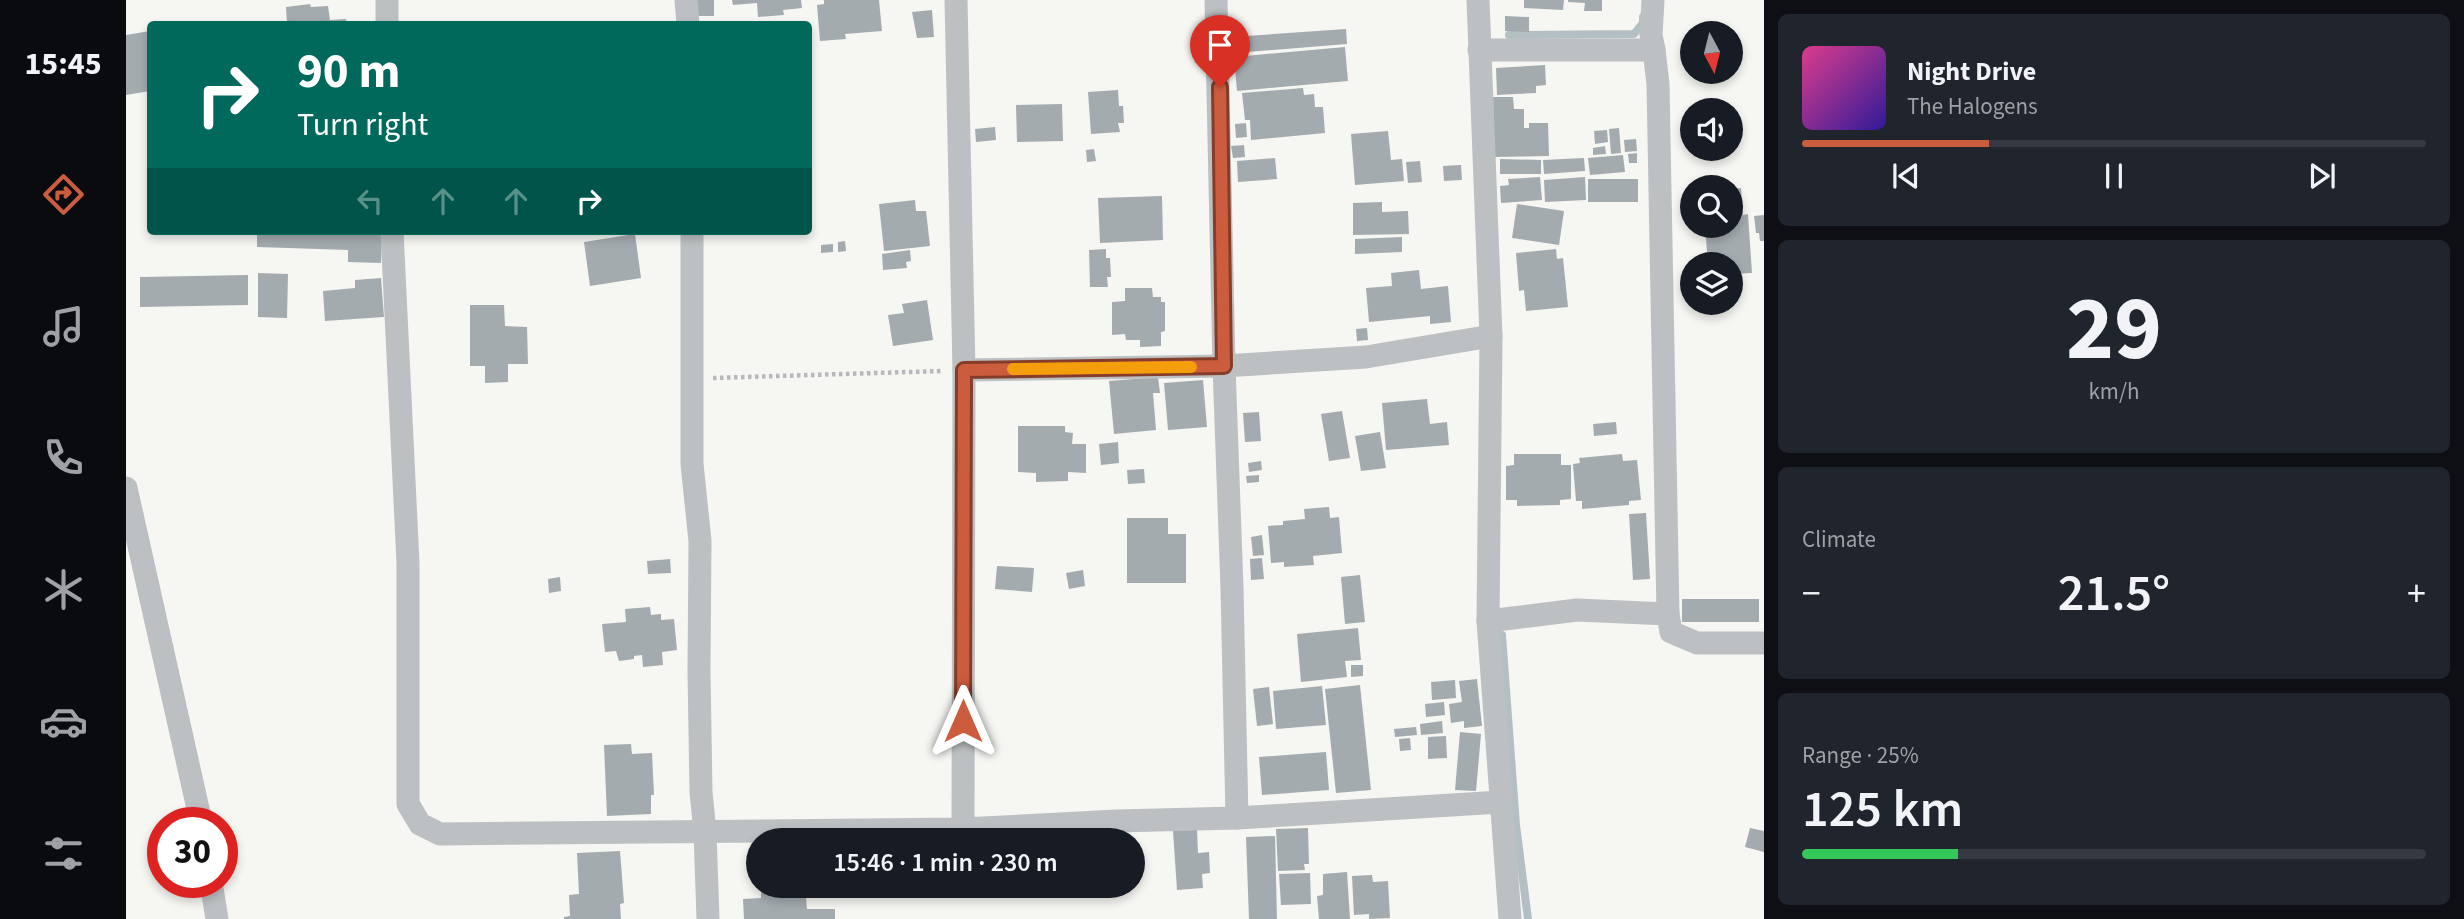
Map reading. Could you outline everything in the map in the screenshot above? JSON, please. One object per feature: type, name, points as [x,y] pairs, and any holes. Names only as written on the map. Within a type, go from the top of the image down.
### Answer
[{"type":"street","points":[[387,0],[387,21]]},
{"type":"street","points":[[686,0],[688,21]]},
{"type":"street","points":[[957,0],[964,370],[963,828]]},
{"type":"street","points":[[1216,0],[1237,818]]},
{"type":"street","points":[[1478,0],[1490,335],[1488,621],[1510,919]]},
{"type":"street","points":[[1653,0],[1651,35],[1658,84],[1668,614],[1671,632],[1697,643],[1764,643]]},
{"type":"street","points":[[1479,50],[1654,50]]},
{"type":"street","points":[[392,235],[408,563],[408,804],[420,824],[440,834],[746,832]]},
{"type":"street","points":[[692,235],[692,464],[700,541],[701,792],[708,919]]},
{"type":"street","points":[[964,370],[1224,366],[1366,357],[1490,335]]},
{"type":"street","points":[[126,488],[198,807]]},
{"type":"street","points":[[1488,621],[1577,610],[1668,614]]},
{"type":"street","points":[[982,828],[1237,818],[1501,802]]},
{"type":"street","points":[[214,898],[217,919]]},
{"type":"path","points":[[691,379],[964,370]]},
{"type":"building","points":[[697,0],[714,0],[714,16],[697,16]]},
{"type":"building","points":[[732,0],[801,0],[802,8],[783,10],[784,15],[758,17],[757,3],[733,5]]},
{"type":"building","points":[[824,0],[879,0],[882,31],[845,34],[846,39],[820,41],[817,5],[824,4]]},
{"type":"building","points":[[1524,0],[1564,0],[1563,10],[1524,8]]},
{"type":"building","points":[[1568,0],[1602,0],[1602,11],[1584,11],[1585,3]]},
{"type":"building","points":[[310,4],[311,7],[328,6],[330,20],[346,21],[287,21],[286,7]]},
{"type":"building","points":[[932,10],[934,37],[917,38],[912,12]]},
{"type":"building","points":[[1505,16],[1529,17],[1529,32],[1505,31]]},
{"type":"building","points":[[1346,29],[1347,44],[1247,52],[1246,36]]},
{"type":"building","points":[[147,32],[147,92],[126,95],[126,35]]},
{"type":"building","points":[[1345,47],[1348,81],[1237,91],[1234,57]]},
{"type":"building","points":[[1545,65],[1546,85],[1536,86],[1536,93],[1497,95],[1496,68]]},
{"type":"building","points":[[1303,88],[1304,95],[1314,94],[1315,107],[1323,107],[1325,133],[1251,140],[1250,120],[1245,120],[1242,93]]},
{"type":"building","points":[[1118,90],[1124,123],[1118,123],[1120,132],[1091,134],[1088,92]]},
{"type":"building","points":[[1493,97],[1513,97],[1514,109],[1524,109],[1524,128],[1529,128],[1529,123],[1548,123],[1549,156],[1494,157]]},
{"type":"building","points":[[1062,104],[1063,141],[1017,142],[1016,105]]},
{"type":"building","points":[[1246,123],[1247,137],[1236,138],[1235,124]]},
{"type":"building","points":[[995,127],[996,140],[976,142],[975,129]]},
{"type":"building","points":[[1619,128],[1621,153],[1611,154],[1609,129]]},
{"type":"building","points":[[1607,130],[1608,142],[1595,144],[1594,131]]},
{"type":"building","points":[[1388,131],[1391,160],[1402,159],[1404,181],[1355,185],[1351,134]]},
{"type":"building","points":[[1636,139],[1637,151],[1625,152],[1624,140]]},
{"type":"building","points":[[1244,145],[1245,157],[1233,158],[1231,146]]},
{"type":"building","points":[[1605,146],[1606,154],[1593,155],[1593,148]]},
{"type":"building","points":[[1094,149],[1096,161],[1087,162],[1086,150]]},
{"type":"building","points":[[1637,153],[1637,163],[1629,163],[1628,154]]},
{"type":"building","points":[[1623,155],[1625,172],[1590,175],[1588,158]]},
{"type":"building","points":[[1275,158],[1277,179],[1238,182],[1237,161]]},
{"type":"building","points":[[1584,158],[1585,171],[1544,174],[1543,160]]},
{"type":"building","points":[[1500,159],[1541,160],[1541,174],[1500,174]]},
{"type":"building","points":[[1420,161],[1422,182],[1408,183],[1406,162]]},
{"type":"building","points":[[1461,165],[1462,180],[1444,181],[1443,166]]},
{"type":"building","points":[[1540,177],[1542,200],[1501,203],[1500,186],[1509,185],[1508,179]]},
{"type":"building","points":[[1585,177],[1586,200],[1545,202],[1544,180]]},
{"type":"building","points":[[1588,179],[1638,179],[1638,202],[1588,202]]},
{"type":"building","points":[[1162,196],[1163,240],[1100,243],[1098,198]]},
{"type":"building","points":[[915,200],[916,211],[926,211],[930,246],[884,251],[879,204]]},
{"type":"building","points":[[1382,202],[1382,212],[1408,211],[1409,234],[1353,235],[1353,203]]},
{"type":"building","points":[[1517,204],[1564,211],[1559,245],[1512,238]]},
{"type":"building","points":[[1748,214],[1752,273],[1743,273],[1743,252],[1707,252],[1706,238],[1743,238],[1743,215]]},
{"type":"building","points":[[1764,215],[1764,241],[1760,241],[1754,216]]},
{"type":"building","points":[[257,235],[382,235],[381,263],[348,262],[348,250],[257,247]]},
{"type":"building","points":[[635,235],[641,278],[590,286],[584,242]]},
{"type":"building","points":[[1402,237],[1402,252],[1355,254],[1355,239]]},
{"type":"building","points":[[845,241],[846,251],[838,252],[838,242]]},
{"type":"building","points":[[833,244],[833,252],[821,253],[821,245]]},
{"type":"building","points":[[1106,249],[1106,258],[1110,258],[1111,277],[1107,277],[1108,287],[1090,287],[1089,250]]},
{"type":"building","points":[[1556,249],[1557,259],[1563,258],[1568,307],[1526,311],[1524,290],[1519,291],[1516,253]]},
{"type":"building","points":[[910,250],[911,261],[906,262],[907,268],[883,270],[882,254]]},
{"type":"building","points":[[1419,270],[1421,289],[1448,286],[1451,322],[1430,324],[1430,316],[1369,322],[1366,288],[1392,286],[1391,273]]},
{"type":"building","points":[[258,273],[288,274],[287,318],[258,317]]},
{"type":"building","points":[[248,275],[248,305],[140,307],[140,277]]},
{"type":"building","points":[[381,278],[384,317],[325,321],[323,291],[355,288],[355,280]]},
{"type":"building","points":[[1125,288],[1152,288],[1153,297],[1161,297],[1161,302],[1165,302],[1165,331],[1161,332],[1161,346],[1140,347],[1140,340],[1126,340],[1125,334],[1112,335],[1112,302],[1125,301]]},
{"type":"building","points":[[927,300],[933,340],[893,346],[888,315],[904,313],[902,304]]},
{"type":"building","points":[[470,305],[504,305],[505,326],[527,327],[528,364],[508,364],[508,382],[485,383],[485,366],[470,366]]},
{"type":"building","points":[[1367,328],[1368,340],[1357,341],[1356,329]]},
{"type":"building","points":[[1158,377],[1160,393],[1153,393],[1156,430],[1114,434],[1109,381]]},
{"type":"building","points":[[1203,380],[1207,427],[1168,430],[1164,383]]},
{"type":"building","points":[[1427,399],[1430,424],[1447,422],[1449,445],[1386,450],[1382,403]]},
{"type":"building","points":[[1342,411],[1350,458],[1329,461],[1321,414]]},
{"type":"building","points":[[1259,412],[1261,441],[1245,442],[1243,413]]},
{"type":"building","points":[[1616,422],[1617,434],[1594,436],[1593,424]]},
{"type":"building","points":[[1018,426],[1065,426],[1065,432],[1073,433],[1072,444],[1086,444],[1086,473],[1068,472],[1068,481],[1036,482],[1036,473],[1018,472]]},
{"type":"building","points":[[1380,432],[1386,468],[1361,471],[1355,436]]},
{"type":"building","points":[[1118,442],[1119,463],[1101,465],[1099,444]]},
{"type":"building","points":[[1514,454],[1561,454],[1561,465],[1571,465],[1571,499],[1560,500],[1560,505],[1517,506],[1517,500],[1506,500],[1506,466],[1514,465]]},
{"type":"building","points":[[1622,454],[1623,461],[1637,460],[1641,500],[1629,501],[1629,505],[1582,509],[1582,501],[1576,501],[1573,464],[1580,463],[1579,458]]},
{"type":"building","points":[[1261,461],[1262,470],[1249,472],[1248,463]]},
{"type":"building","points":[[1144,469],[1145,483],[1128,484],[1127,470]]},
{"type":"building","points":[[1259,475],[1259,482],[1247,483],[1246,476]]},
{"type":"building","points":[[1329,507],[1330,518],[1339,517],[1342,553],[1313,556],[1314,565],[1284,567],[1284,562],[1271,563],[1268,526],[1283,525],[1283,521],[1305,519],[1304,509]]},
{"type":"building","points":[[1646,513],[1650,579],[1633,580],[1629,514]]},
{"type":"building","points":[[1127,518],[1168,518],[1168,534],[1186,534],[1186,583],[1127,583]]},
{"type":"building","points":[[1262,535],[1264,555],[1253,556],[1251,537]]},
{"type":"building","points":[[1262,558],[1264,579],[1251,580],[1250,559]]},
{"type":"building","points":[[670,559],[671,573],[648,574],[647,561]]},
{"type":"building","points":[[997,566],[1034,568],[1032,592],[995,589]]},
{"type":"building","points":[[1083,570],[1085,586],[1069,589],[1066,573]]},
{"type":"building","points":[[1360,575],[1365,622],[1345,624],[1341,577]]},
{"type":"building","points":[[560,577],[561,591],[549,593],[548,579]]},
{"type":"building","points":[[1682,599],[1759,599],[1759,622],[1682,622]]},
{"type":"building","points":[[650,607],[651,615],[661,614],[661,620],[674,619],[677,650],[662,652],[663,665],[643,667],[642,655],[619,661],[616,651],[605,652],[602,624],[626,622],[625,609]]},
{"type":"building","points":[[1358,628],[1361,660],[1345,661],[1347,677],[1301,682],[1297,634]]},
{"type":"building","points":[[1351,665],[1363,665],[1363,676],[1351,677]]},
{"type":"building","points":[[1477,679],[1482,726],[1464,728],[1464,721],[1451,723],[1449,704],[1462,702],[1459,681]]},
{"type":"building","points":[[1455,680],[1456,698],[1432,700],[1431,682]]},
{"type":"building","points":[[1360,685],[1371,790],[1336,793],[1325,689]]},
{"type":"building","points":[[1322,686],[1326,725],[1276,729],[1273,691]]},
{"type":"building","points":[[1269,687],[1273,724],[1257,726],[1253,689]]},
{"type":"building","points":[[1444,702],[1445,715],[1426,717],[1425,704]]},
{"type":"building","points":[[1442,721],[1443,733],[1421,735],[1420,724]]},
{"type":"building","points":[[1416,727],[1417,735],[1395,737],[1394,729]]},
{"type":"building","points":[[1460,732],[1481,734],[1476,791],[1455,790]]},
{"type":"building","points":[[1446,736],[1447,758],[1428,759],[1428,737]]},
{"type":"building","points":[[1410,738],[1411,750],[1400,751],[1399,739]]},
{"type":"building","points":[[631,744],[632,754],[652,753],[654,795],[651,795],[651,814],[607,816],[604,745]]},
{"type":"building","points":[[1326,752],[1329,790],[1262,795],[1259,757]]},
{"type":"building","points":[[1308,828],[1309,864],[1304,864],[1305,870],[1278,871],[1276,829]]},
{"type":"building","points":[[1750,828],[1764,831],[1764,852],[1745,847]]},
{"type":"building","points":[[1197,829],[1198,853],[1209,852],[1210,873],[1202,874],[1203,888],[1177,890],[1173,831]]},
{"type":"building","points":[[1275,836],[1277,919],[1249,919],[1246,837]]},
{"type":"building","points":[[620,851],[624,903],[620,904],[621,919],[564,919],[570,916],[569,895],[579,894],[577,853]]},
{"type":"building","points":[[1347,872],[1350,919],[1319,919],[1317,896],[1323,895],[1323,874]]},
{"type":"building","points":[[1310,873],[1311,904],[1281,905],[1279,874]]},
{"type":"building","points":[[1372,875],[1373,882],[1388,881],[1390,918],[1369,919],[1369,914],[1354,915],[1352,876]]},
{"type":"building","points":[[806,898],[807,909],[835,909],[835,919],[744,919],[743,899]]},
{"type":"waterway","points":[[1509,35],[1634,34],[1643,23],[1643,17]]},
{"type":"waterway","points":[[1502,635],[1516,825],[1528,919]]},
{"type":"slow traffic","points":[[1013,369],[1191,367]]},
{"type":"route","points":[[963,721],[964,370],[1224,366],[1220,87]]}]
